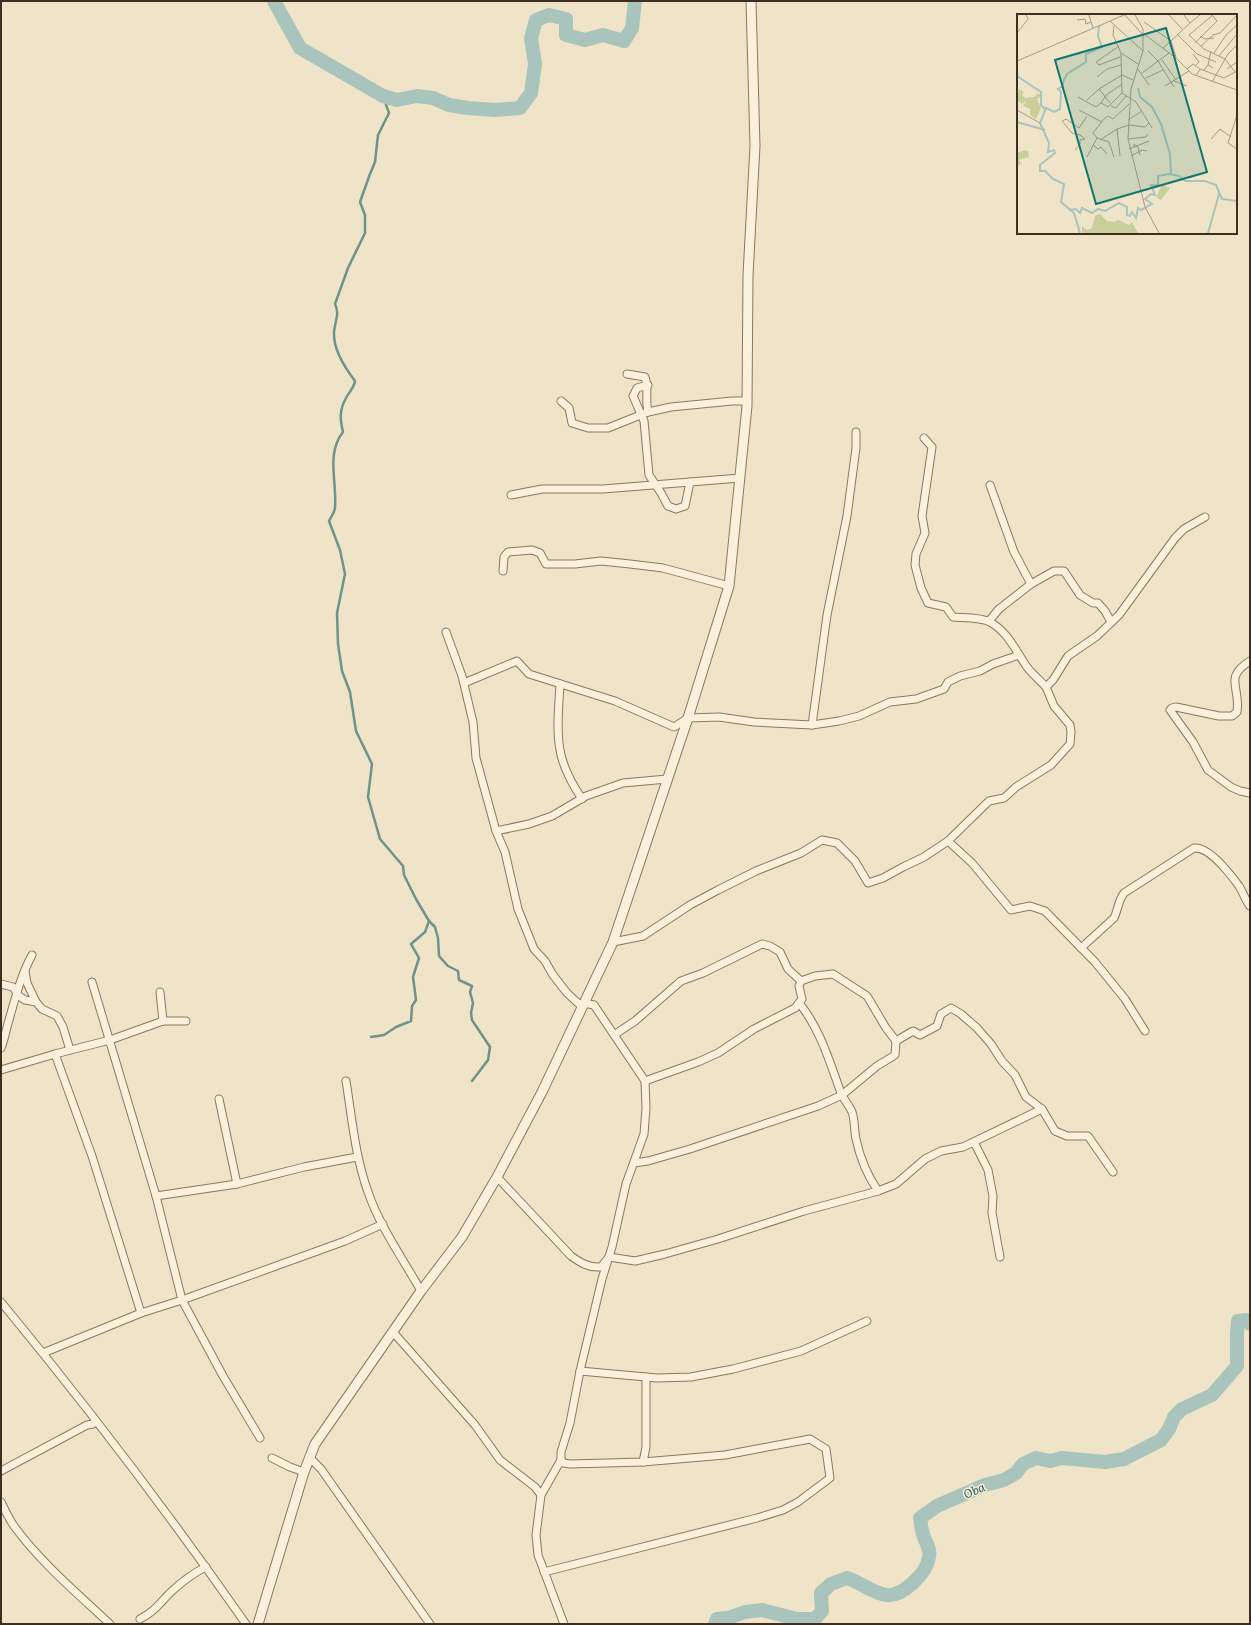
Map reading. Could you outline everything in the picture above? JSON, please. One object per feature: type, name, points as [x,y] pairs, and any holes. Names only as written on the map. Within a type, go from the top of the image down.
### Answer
[{"type":"street","points":[[258,1623],[309,1456],[315,1444],[421,1291],[462,1237],[542,1092],[613,942],[688,718],[729,586],[747,401],[748,275],[755,146],[751,1]]},
{"type":"street","points":[[628,374],[644,377],[648,385],[644,421],[649,475],[668,506],[676,509],[685,506],[690,482]]},
{"type":"street","points":[[644,414],[633,396],[637,388],[648,385]]},
{"type":"street","points":[[561,401],[569,408],[572,423],[588,428],[608,428],[644,414],[671,407],[747,401]]},
{"type":"street","points":[[812,725],[827,615],[847,516],[856,448],[856,432]]},
{"type":"street","points":[[613,942],[643,936],[690,905],[756,871],[801,853],[822,840],[837,843],[855,861],[868,883],[883,878],[924,857],[948,841],[989,802],[1004,798],[1016,787],[1051,765],[1070,744],[1070,725],[1054,706],[1046,687],[1028,668],[1001,630],[989,621],[953,617],[946,607],[928,603],[921,588],[915,565],[916,554],[925,532],[922,516],[932,447],[924,438]]},
{"type":"street","points":[[511,495],[542,489],[603,489],[740,478]]},
{"type":"street","points":[[990,485],[1014,552],[1030,584]]},
{"type":"street","points":[[1046,687],[1053,680],[1068,656],[1097,636],[1119,615],[1175,538],[1184,529],[1205,517]]},
{"type":"street","points":[[503,571],[504,557],[508,552],[532,550],[540,553],[546,564],[576,564],[601,561],[630,564],[663,568],[729,586]]},
{"type":"street","points":[[989,621],[999,609],[1030,584],[1054,571],[1064,572],[1080,595],[1098,603],[1105,611],[1111,622]]},
{"type":"street","points":[[446,632],[464,683],[473,722],[476,758],[496,831],[505,852],[518,909],[534,949],[545,961],[553,975],[567,993],[579,1004],[584,1003],[594,1005],[645,1081],[646,1108],[644,1134],[626,1184],[580,1371],[570,1423],[561,1452],[561,1460],[541,1495],[536,1535],[538,1555],[564,1624]]},
{"type":"street","points":[[464,683],[517,661],[529,674],[615,701],[674,727],[688,718],[719,717],[754,722],[812,725],[859,716],[890,702],[916,699],[937,692],[944,689],[948,682],[960,676],[980,671],[993,664],[1019,655]]},
{"type":"street","points":[[1250,661],[1239,668],[1235,675],[1235,685],[1239,702],[1237,712],[1232,716],[1219,716],[1176,707],[1170,710],[1192,742],[1208,770],[1231,787],[1250,793]]},
{"type":"street","points":[[560,684],[558,714],[560,751],[570,780],[582,798]]},
{"type":"street","points":[[496,831],[529,824],[552,816],[582,798],[603,789],[623,783],[667,779]]},
{"type":"street","points":[[948,841],[972,863],[1011,910],[1030,906],[1045,911],[1095,962],[1125,999],[1145,1031]]},
{"type":"street","points":[[1081,948],[1114,918],[1120,898],[1124,893],[1194,848],[1198,847],[1206,851],[1228,871],[1250,906]]},
{"type":"street","points":[[614,1035],[635,1021],[681,981],[703,974],[762,944],[770,946],[780,952],[788,969],[801,981]]},
{"type":"street","points":[[1,1048],[6,1038],[7,1027],[10,1021],[17,992],[32,955]]},
{"type":"street","points":[[25,971],[27,983],[36,1002],[42,1009],[57,1016],[63,1027],[70,1050]]},
{"type":"street","points":[[634,1164],[690,1149],[818,1106],[842,1095],[877,1066],[895,1055],[896,1040],[886,1028],[868,996],[833,974],[815,976],[801,981]]},
{"type":"street","points":[[645,1081],[698,1062],[718,1053],[754,1029],[795,1008],[802,999],[799,986],[801,981]]},
{"type":"street","points":[[92,982],[156,1196],[182,1300],[223,1376],[260,1438]]},
{"type":"street","points":[[1,984],[13,987],[19,996],[25,1000],[36,1002]]},
{"type":"street","points":[[160,992],[163,1021]]},
{"type":"street","points":[[799,1003],[809,1014],[836,1076],[842,1095],[852,1112],[856,1138],[868,1177],[878,1191]]},
{"type":"street","points":[[896,1040],[913,1031],[920,1035],[931,1029],[936,1026],[941,1014],[951,1008],[961,1014],[977,1028],[991,1044],[1002,1061],[1016,1075],[1026,1097],[1042,1110],[1055,1131],[1067,1136],[1088,1136],[1113,1172]]},
{"type":"street","points":[[1,1070],[110,1040],[163,1021],[186,1021]]},
{"type":"street","points":[[55,1054],[92,1156],[141,1314]]},
{"type":"street","points":[[346,1081],[357,1157],[368,1193],[383,1224],[421,1291]]},
{"type":"street","points":[[219,1099],[237,1184]]},
{"type":"street","points":[[609,1257],[635,1261],[665,1254],[718,1239],[804,1210],[878,1191],[896,1184],[925,1159],[941,1151],[964,1147],[1042,1110]]},
{"type":"street","points":[[974,1142],[988,1170],[993,1196],[992,1213],[995,1221],[997,1245],[1000,1257]]},
{"type":"street","points":[[156,1196],[237,1184],[304,1167],[357,1157]]},
{"type":"street","points":[[496,1177],[571,1256],[586,1265],[595,1267],[602,1267],[609,1257]]},
{"type":"street","points":[[43,1353],[141,1314],[345,1241],[383,1224]]},
{"type":"street","points":[[1,1302],[43,1353],[95,1421],[206,1567],[246,1624]]},
{"type":"street","points":[[580,1371],[646,1377],[691,1377],[733,1369],[801,1351],[867,1321]]},
{"type":"street","points":[[393,1332],[475,1425],[500,1460],[535,1487],[541,1495]]},
{"type":"street","points":[[643,1462],[646,1447],[646,1377]]},
{"type":"street","points":[[1,1470],[87,1425],[92,1424],[95,1421]]},
{"type":"street","points":[[544,1572],[784,1510],[798,1502],[830,1478],[826,1449],[810,1439],[725,1455],[643,1462],[570,1464],[564,1463],[561,1460]]},
{"type":"street","points":[[309,1456],[321,1469],[430,1624]]},
{"type":"street","points":[[272,1458],[304,1472]]},
{"type":"street","points":[[1,1502],[13,1526],[60,1577],[110,1624]]},
{"type":"street","points":[[140,1619],[151,1613],[172,1591],[195,1572],[206,1567]]},
{"type":"waterway","points":[[274,1],[300,48],[383,96],[397,100],[417,96],[433,98],[449,105],[494,110],[520,108],[531,93],[535,64],[531,38],[536,20],[549,15],[566,19],[566,35],[585,40],[603,35],[624,41],[632,28],[635,1]]},
{"type":"waterway","points":[[383,96],[389,113],[378,135],[375,162],[360,202],[365,215],[365,233],[348,268],[335,304],[337,314],[334,332],[335,345],[347,370],[355,381],[341,411],[343,432],[335,449],[333,468],[335,509],[329,521],[340,550],[345,574],[337,613],[338,644],[342,671],[350,692],[356,731],[372,764],[368,797],[380,839],[403,866],[404,875],[416,899],[429,921],[435,927],[438,938],[439,956],[448,966],[458,971],[459,980],[472,986],[470,992],[473,1003],[471,1013],[472,1020],[490,1047],[488,1060],[472,1081]]},
{"type":"waterway","points":[[371,1037],[384,1035],[396,1027],[411,1021],[412,1006],[416,1000],[413,977],[419,958],[411,944],[425,932],[429,921]]},
{"type":"waterway","name":"Oba","points":[[715,1624],[717,1619],[728,1618],[745,1612],[762,1610],[797,1619],[815,1619],[822,1611],[821,1593],[831,1584],[847,1578],[881,1594],[893,1595],[900,1592],[919,1577],[924,1570],[929,1557],[928,1545],[922,1532],[920,1518],[937,1506],[985,1485],[1004,1480],[1016,1473],[1023,1464],[1036,1458],[1050,1461],[1062,1458],[1105,1462],[1124,1459],[1161,1440],[1169,1429],[1174,1417],[1182,1409],[1212,1395],[1237,1366],[1238,1321],[1246,1320],[1250,1324]]}]
